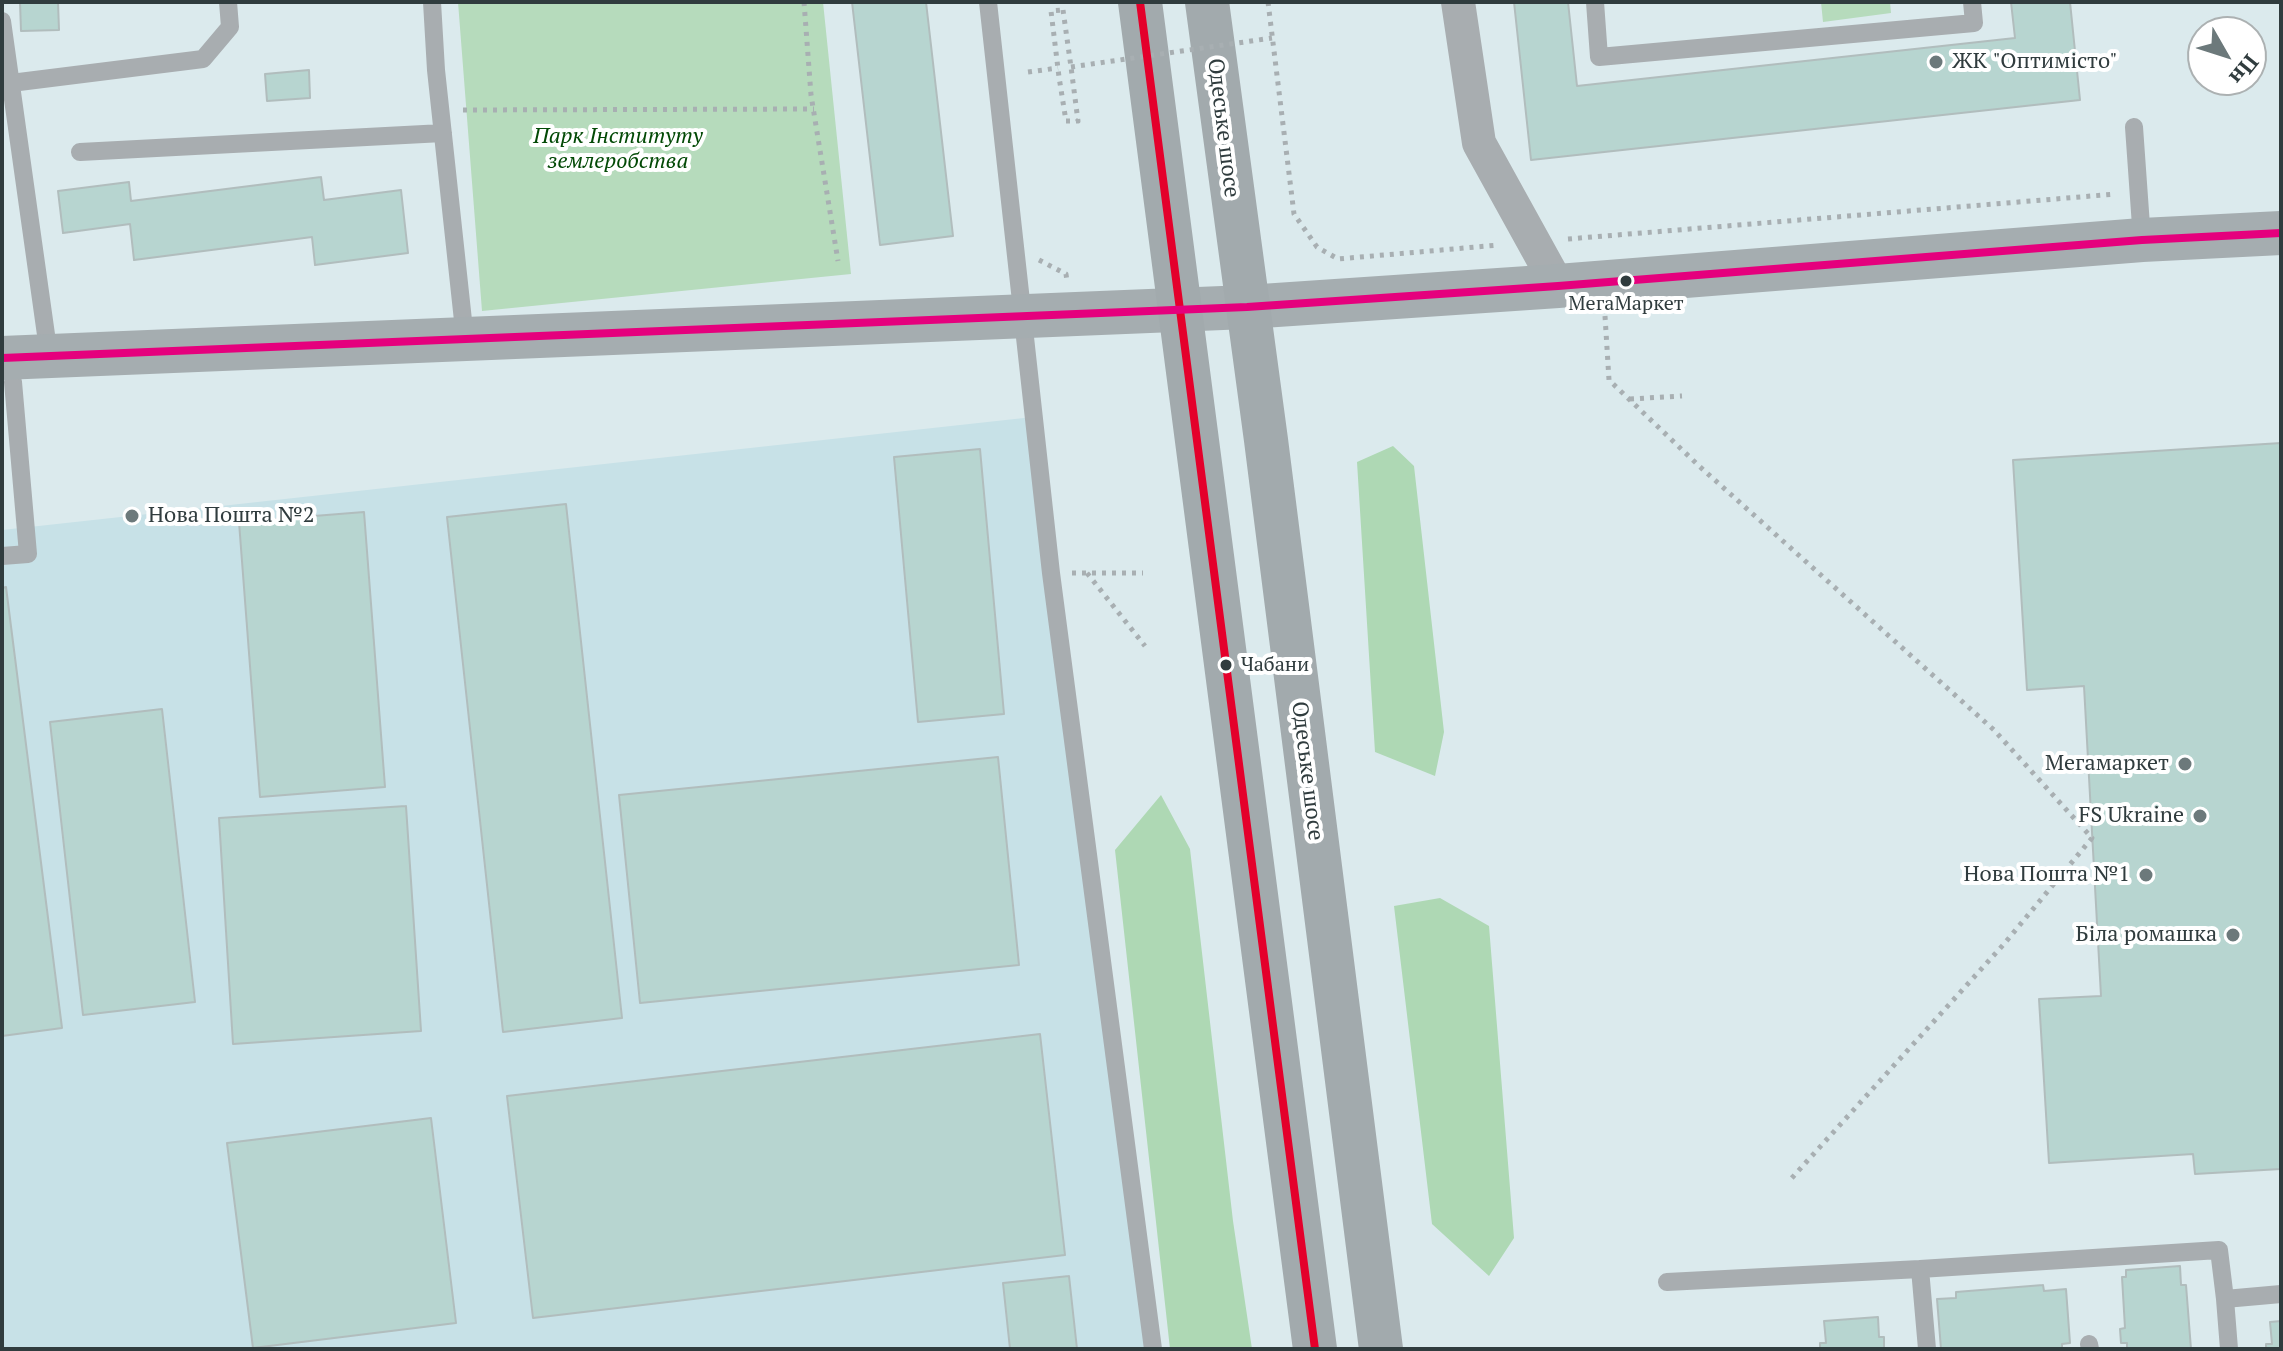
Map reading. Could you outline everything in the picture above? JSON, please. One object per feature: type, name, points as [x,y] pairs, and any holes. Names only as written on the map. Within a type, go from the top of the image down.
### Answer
[{"type":"highway","points":[[1140,2],[1315,1349]]},
{"type":"highway","name":"Одеське шосе","points":[[1207,2],[1381,1349]]},
{"type":"street","points":[[1458,2],[1479,143],[1558,286]]},
{"type":"street","points":[[7,370],[49,356],[1247,307],[2142,240],[2281,233]]},
{"type":"lane","points":[[11,83],[203,59],[230,27],[228,2]]},
{"type":"lane","points":[[432,2],[465,339]]},
{"type":"lane","points":[[988,2],[1051,573],[1153,1349]]},
{"type":"lane","points":[[1595,2],[1599,57],[1974,23],[1972,2]]},
{"type":"lane","points":[[2,21],[49,356]]},
{"type":"lane","points":[[2134,127],[2142,240]]},
{"type":"lane","points":[[80,152],[443,133]]},
{"type":"lane","points":[[2,556],[28,554],[7,370]]},
{"type":"lane","points":[[1667,1282],[2219,1250],[2229,1349]]},
{"type":"lane","points":[[1920,1269],[1927,1349]]},
{"type":"lane","points":[[2225,1299],[2281,1294]]},
{"type":"path","points":[[804,2],[814,109],[838,261]]},
{"type":"path","points":[[1268,2],[1294,214],[1317,247],[1338,259],[2139,192]]},
{"type":"path","points":[[1063,10],[1078,121],[1066,121],[1058,68],[1051,11],[1063,10]]},
{"type":"path","points":[[1071,67],[1272,38]]},
{"type":"path","points":[[1028,72],[1058,68]]},
{"type":"path","points":[[441,110],[814,109]]},
{"type":"path","points":[[1605,311],[1609,380],[1698,465],[1994,730],[2092,838],[2004,944],[1790,1180]]},
{"type":"path","points":[[1629,399],[1682,396]]},
{"type":"path","points":[[1051,573],[1143,573]]},
{"type":"path","points":[[1087,573],[1145,646]]},
{"type":"shaded area","points":[[1033,417],[1153,1349],[2,1349],[2,530]]},
{"type":"green space","name":"Парк Інституту землеробства","points":[[458,2],[823,2],[851,274],[482,311]]},
{"type":"green space","points":[[1821,2],[1890,2],[1891,13],[1823,22]]},
{"type":"green space","points":[[1393,446],[1414,466],[1444,732],[1435,776],[1375,752],[1357,462]]},
{"type":"green space","points":[[1161,795],[1190,849],[1233,1221],[1252,1349],[1170,1349],[1115,850]]},
{"type":"green space","points":[[1440,898],[1489,926],[1514,1238],[1489,1276],[1432,1224],[1394,906]]},
{"type":"building","points":[[20,2],[58,2],[59,30],[21,31]]},
{"type":"building","points":[[852,2],[926,2],[953,236],[880,245]]},
{"type":"building","name":"ЖК \"Оптимісто\"","points":[[1514,2],[1568,2],[1577,86],[2015,38],[2011,2],[2070,2],[2080,100],[1531,160]]},
{"type":"building","points":[[309,70],[310,98],[267,101],[265,74]]},
{"type":"building","points":[[321,177],[324,200],[401,190],[408,253],[315,265],[312,237],[134,260],[130,224],[63,233],[58,191],[129,182],[131,201]]},
{"type":"building","name":"Мегамаркет","points":[[2281,443],[2281,1169],[2195,1174],[2193,1154],[2049,1163],[2039,999],[2101,996],[2084,686],[2027,690],[2013,460]]},
{"type":"building","points":[[980,449],[1004,714],[918,722],[894,457]]},
{"type":"building","points":[[566,504],[622,1018],[503,1032],[447,517]]},
{"type":"building","points":[[364,512],[385,787],[260,797],[239,522]]},
{"type":"building","points":[[6,587],[62,1028],[2,1036],[2,588]]},
{"type":"building","points":[[162,709],[195,1002],[83,1015],[50,722]]},
{"type":"building","points":[[998,757],[1019,965],[640,1003],[619,795]]},
{"type":"building","points":[[406,806],[421,1031],[233,1044],[219,818]]},
{"type":"building","points":[[1040,1034],[1065,1255],[533,1318],[507,1096]]},
{"type":"building","points":[[431,1118],[456,1323],[253,1348],[227,1143]]},
{"type":"building","points":[[2180,1266],[2181,1285],[2186,1285],[2191,1349],[2127,1349],[2127,1343],[2121,1343],[2120,1329],[2125,1328],[2122,1277],[2126,1277],[2126,1270]]},
{"type":"building","points":[[1069,1276],[1077,1349],[1010,1349],[1003,1283]]},
{"type":"building","points":[[2043,1285],[2044,1291],[2066,1289],[2070,1343],[2062,1344],[2062,1348],[1941,1349],[1937,1299],[1956,1298],[1956,1292]]},
{"type":"building","points":[[1878,1317],[1879,1337],[1884,1337],[1884,1349],[1820,1349],[1820,1343],[1826,1343],[1824,1321]]},
{"type":"building","points":[[2281,1321],[2281,1349],[2266,1349],[2266,1344],[2272,1344],[2270,1322]]},
{"type":"transit line","points":[[1140,2],[1315,1349]]},
{"type":"transit line","points":[[2,358],[1247,307],[2142,240],[2281,233]]},
{"type":"place","name":"ЖК \"Оптимісто\"","points":[[1936,62]]},
{"type":"place","name":"МегаМаркет","points":[[1626,281]]},
{"type":"place","name":"Нова Пошта №2","points":[[132,516]]},
{"type":"place","name":"Чабани","points":[[1226,665]]},
{"type":"place","name":"Мегамаркет","points":[[2185,764]]},
{"type":"place","name":"FS Ukraine","points":[[2200,816]]},
{"type":"place","name":"Нова Пошта №1","points":[[2146,875]]},
{"type":"place","name":"Біла ромашка","points":[[2233,935]]}]
